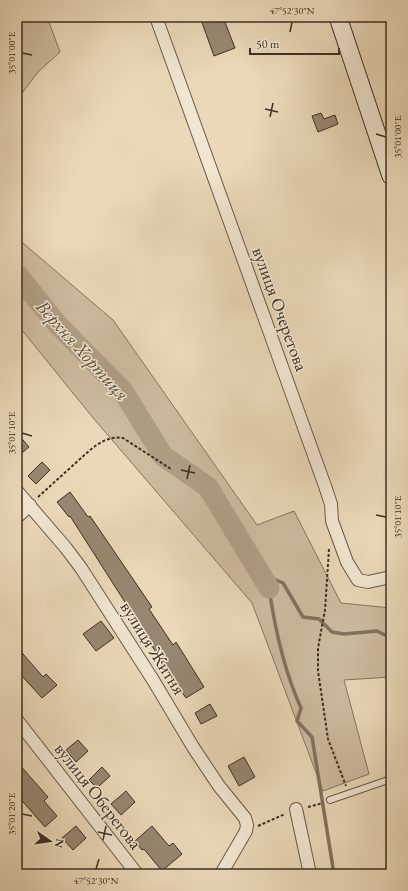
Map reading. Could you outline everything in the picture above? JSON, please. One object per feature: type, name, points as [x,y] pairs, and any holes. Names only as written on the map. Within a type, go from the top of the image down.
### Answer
[{"type":"street","name":"вулиця Очеретова","points":[[156,17],[325,486],[331,504],[332,521],[347,562],[358,580],[368,582],[391,577]]},
{"type":"street","points":[[338,17],[391,176]]},
{"type":"street","name":"вулиця Житня","points":[[17,491],[81,568],[153,680],[193,747],[219,786],[245,818],[247,825],[246,831]]},
{"type":"street","points":[[17,517],[30,505]]},
{"type":"street","name":"вулиця Оберегова","points":[[17,720],[137,874]]},
{"type":"street","points":[[296,809],[310,874]]},
{"type":"street","points":[[221,874],[246,831]]},
{"type":"lane","points":[[330,800],[391,780]]},
{"type":"path","points":[[30,505],[90,450],[98,444],[114,437],[123,438],[172,469]]},
{"type":"path","points":[[330,543],[325,610],[320,640],[318,671],[328,739],[348,793]]},
{"type":"path","points":[[246,831],[296,809],[314,806]]},
{"type":"shaded area","points":[[17,17],[47,17],[60,52],[38,72],[17,100]]},
{"type":"shaded area","points":[[17,238],[113,320],[257,525],[294,511],[341,603],[391,608],[391,677],[344,680],[369,774],[323,791],[252,603],[94,419],[17,324]]},
{"type":"building","points":[[200,17],[223,17],[235,48],[214,56]]},
{"type":"building","points":[[321,113],[324,119],[335,115],[338,124],[318,132],[312,116]]},
{"type":"building","points":[[17,433],[29,447],[17,457]]},
{"type":"building","points":[[42,462],[50,470],[36,484],[28,476]]},
{"type":"building","points":[[70,492],[88,517],[90,516],[152,607],[149,609],[173,645],[176,642],[204,687],[186,698],[157,656],[158,655],[143,633],[144,632],[70,516],[69,517],[57,502]]},
{"type":"building","points":[[101,621],[114,638],[96,651],[83,634]]},
{"type":"building","points":[[17,647],[43,677],[46,674],[57,685],[42,698],[21,675],[17,679]]},
{"type":"building","points":[[210,704],[217,716],[201,724],[195,713]]},
{"type":"building","points":[[78,740],[88,751],[76,762],[66,750]]},
{"type":"building","points":[[244,757],[255,777],[239,786],[228,766]]},
{"type":"building","points":[[17,762],[48,797],[44,801],[57,816],[45,827],[17,795]]},
{"type":"building","points":[[102,767],[110,776],[97,788],[89,780]]},
{"type":"building","points":[[126,791],[135,802],[121,815],[111,804]]},
{"type":"building","points":[[76,826],[86,838],[73,850],[62,838]]},
{"type":"building","points":[[152,826],[169,846],[173,843],[182,854],[162,871],[144,849],[142,850],[135,841]]},
{"type":"waterway","name":"Верхня Хортиця","points":[[17,274],[57,324],[123,391],[163,456],[208,487],[269,588]]},
{"type":"waterway","points":[[265,581],[276,580],[283,583],[303,617],[319,619],[332,632],[344,634],[377,631],[391,638]]},
{"type":"waterway","name":"Верхня Хортиця","points":[[269,588],[281,650],[301,708],[297,721],[312,737],[334,874]]}]
